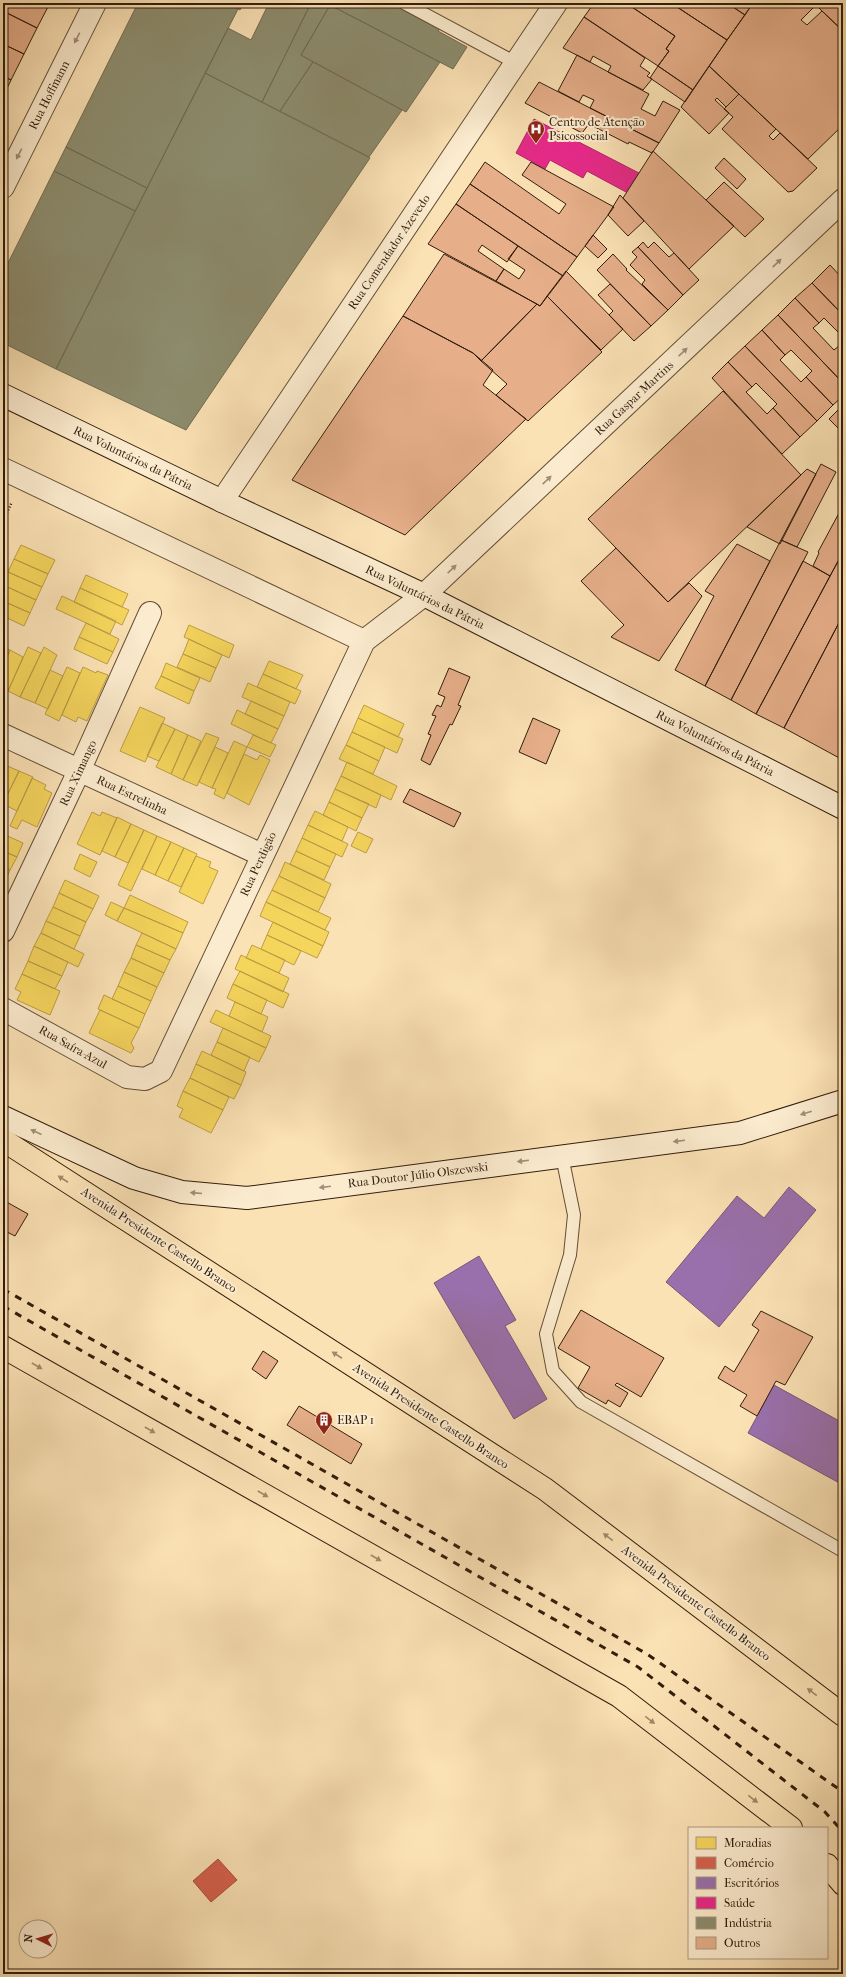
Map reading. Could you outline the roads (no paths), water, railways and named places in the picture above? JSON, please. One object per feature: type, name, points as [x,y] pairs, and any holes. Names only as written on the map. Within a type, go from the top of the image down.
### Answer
[{"type":"main road","name":"Avenida Presidente Castello Branco","points":[[3,1140],[545,1489],[843,1715]]},
{"type":"main road","points":[[3,1347],[619,1696],[790,1827]]},
{"type":"main road","points":[[828,1866],[843,1884]]},
{"type":"street","name":"Rua Hoffmann","points":[[3,187],[95,3]]},
{"type":"street","name":"Rua Comendador Azevedo","points":[[222,501],[556,3]]},
{"type":"street","name":"Rua Gaspar Martins","points":[[364,641],[424,595],[843,200]]},
{"type":"street","name":"Rua Voluntários da Pátria","points":[[3,396],[222,501],[424,595],[843,808]]},
{"type":"street","points":[[3,469],[364,641]]},
{"type":"street","name":"Rua Ximango","points":[[3,931],[79,771],[150,613]]},
{"type":"street","name":"Rua Perdigão","points":[[145,1079],[161,1071],[364,641]]},
{"type":"street","name":"Rua Estrelinha","points":[[3,735],[262,855]]},
{"type":"street","name":"Rua Saíra-Azul","points":[[3,1009],[127,1077],[145,1079]]},
{"type":"street","name":"Rua Doutor Júlio Olszewski","points":[[3,1117],[134,1178],[182,1192],[247,1198],[740,1133],[843,1101]]},
{"type":"lane","points":[[404,3],[516,63]]},
{"type":"lane","points":[[562,1156],[574,1215],[570,1255],[546,1334],[553,1371],[581,1402],[843,1551]]},
{"type":"railway","points":[[3,1289],[647,1654],[843,1792]]},
{"type":"railway","points":[[3,1306],[638,1667],[825,1812],[843,1832]]},
{"type":"place","name":"Centro de Atenção Psicossocial","points":[[536,144]]},
{"type":"place","name":"EBAP 1","points":[[324,1435]]}]
